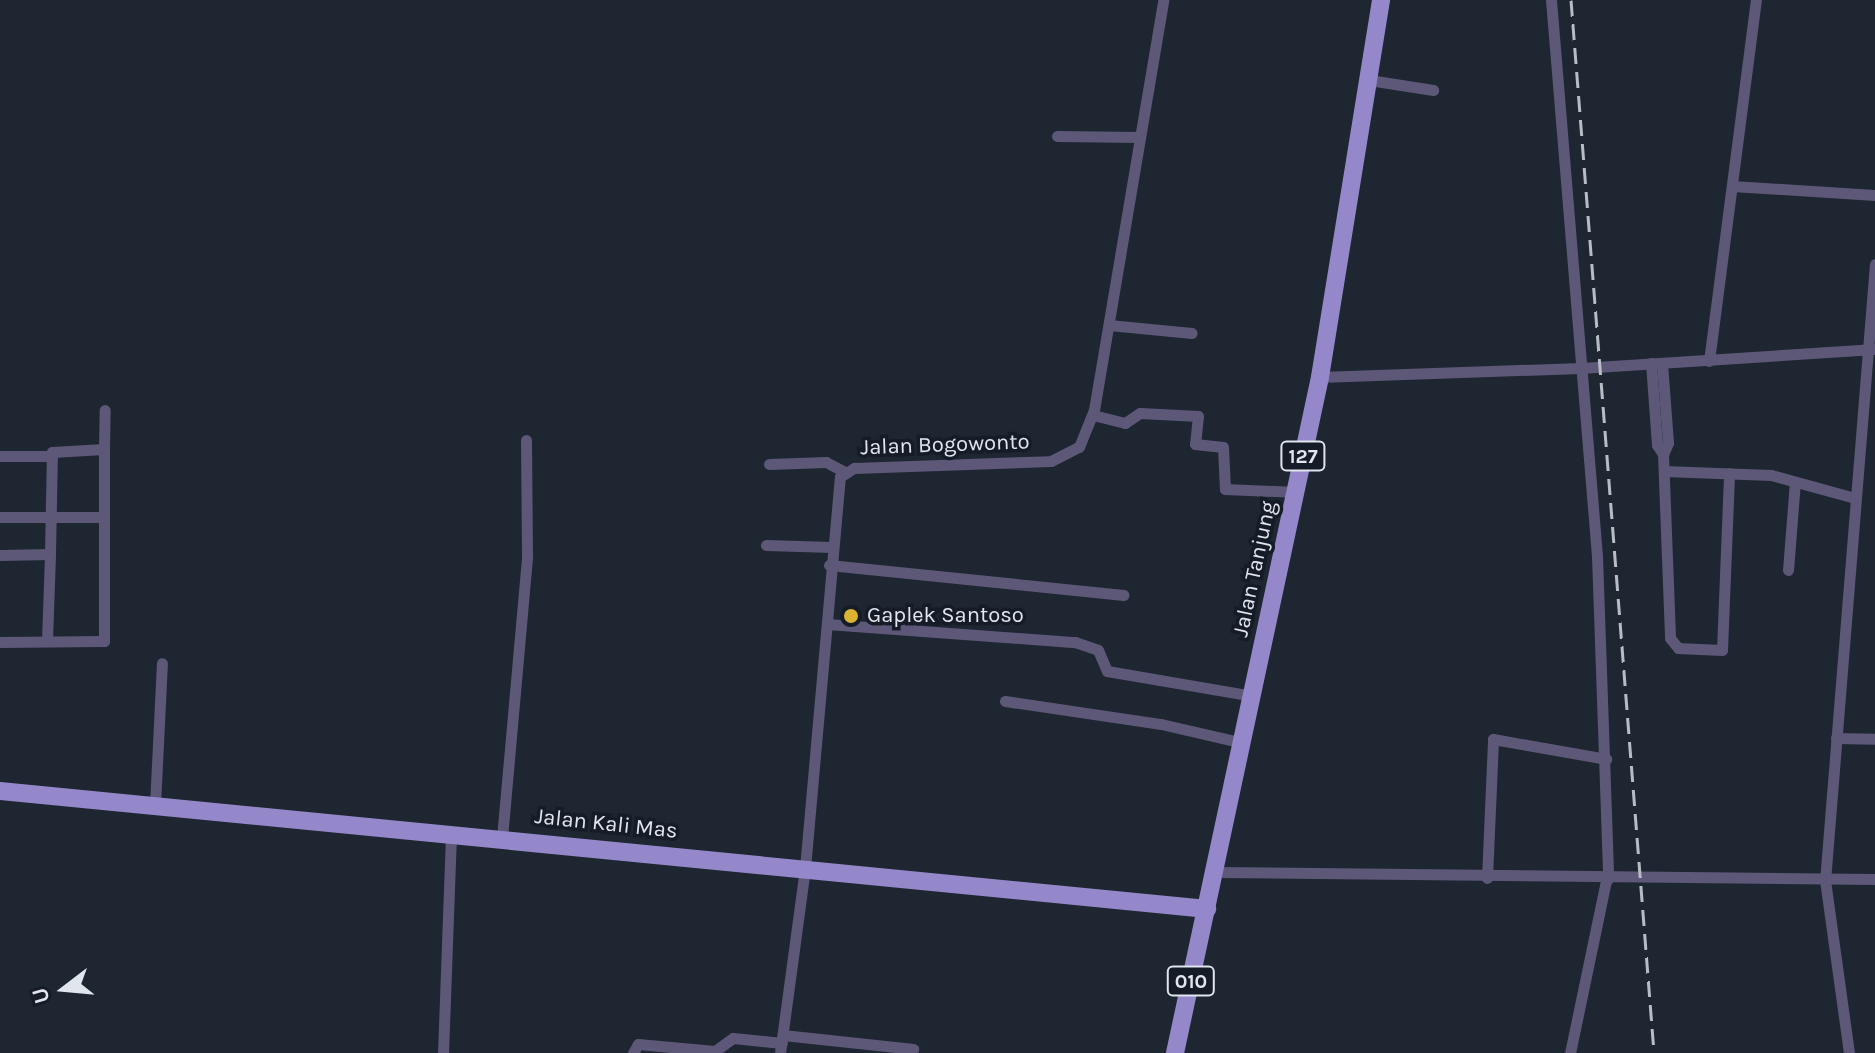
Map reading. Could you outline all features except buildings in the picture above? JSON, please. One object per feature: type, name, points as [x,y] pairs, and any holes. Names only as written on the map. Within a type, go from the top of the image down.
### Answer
[{"type":"main road","name":"Jalan Tanjung","points":[[1207,909],[1320,377],[1381,0]]},
{"type":"main road","name":"Jalan Kali Mas","points":[[0,791],[1207,909]]},
{"type":"main road","name":"010","points":[[1175,1053],[1207,909]]},
{"type":"street","name":"Jalan Bogowonto","points":[[782,1044],[805,868],[827,624],[829,565],[840,477],[845,472],[1051,461],[1079,447],[1093,415],[1163,0]]},
{"type":"street","points":[[1551,0],[1581,368],[1606,759],[1607,880],[1570,1053]]},
{"type":"street","points":[[1709,361],[1756,0]]},
{"type":"street","points":[[1369,80],[1433,90]]},
{"type":"street","points":[[1057,136],[1140,137]]},
{"type":"street","points":[[1732,186],[1875,195]]},
{"type":"street","points":[[1849,1053],[1825,881],[1855,498],[1871,349],[1875,264]]},
{"type":"street","points":[[1109,325],[1192,333]]},
{"type":"street","points":[[1320,377],[1581,368],[1871,349]]},
{"type":"street","points":[[1657,363],[1657,445],[1663,454],[1670,638],[1678,648],[1711,652],[1724,646],[1729,473]]},
{"type":"street","points":[[0,642],[104,641],[102,517],[105,410]]},
{"type":"street","points":[[1093,415],[1125,423],[1140,413],[1198,416],[1195,444],[1223,447],[1225,489],[1296,492]]},
{"type":"street","points":[[502,838],[527,556],[526,440]]},
{"type":"street","points":[[47,641],[52,456],[56,450],[104,449]]},
{"type":"street","points":[[0,456],[52,456]]},
{"type":"street","points":[[769,464],[826,462],[845,472]]},
{"type":"street","points":[[1664,471],[1729,473],[1795,482],[1855,498]]},
{"type":"street","points":[[1788,570],[1795,482]]},
{"type":"street","points":[[0,517],[102,517]]},
{"type":"street","points":[[766,545],[832,547]]},
{"type":"street","points":[[0,555],[50,554]]},
{"type":"street","points":[[829,565],[1123,595]]},
{"type":"street","points":[[827,624],[1075,642],[1098,650],[1107,671],[1254,696]]},
{"type":"street","points":[[155,805],[162,663]]},
{"type":"street","points":[[1005,701],[1161,724],[1243,743]]},
{"type":"street","points":[[1836,738],[1875,739]]},
{"type":"street","points":[[1487,878],[1493,739],[1606,759]]},
{"type":"street","points":[[443,1053],[451,833]]},
{"type":"street","points":[[1215,872],[1607,880],[1875,879]]},
{"type":"street","points":[[633,1053],[638,1044],[661,1050],[715,1051],[733,1038],[782,1044],[913,1049]]},
{"type":"railway","points":[[1571,0],[1654,1053]]},
{"type":"place","name":"Gaplek Santoso","points":[[851,616]]}]
